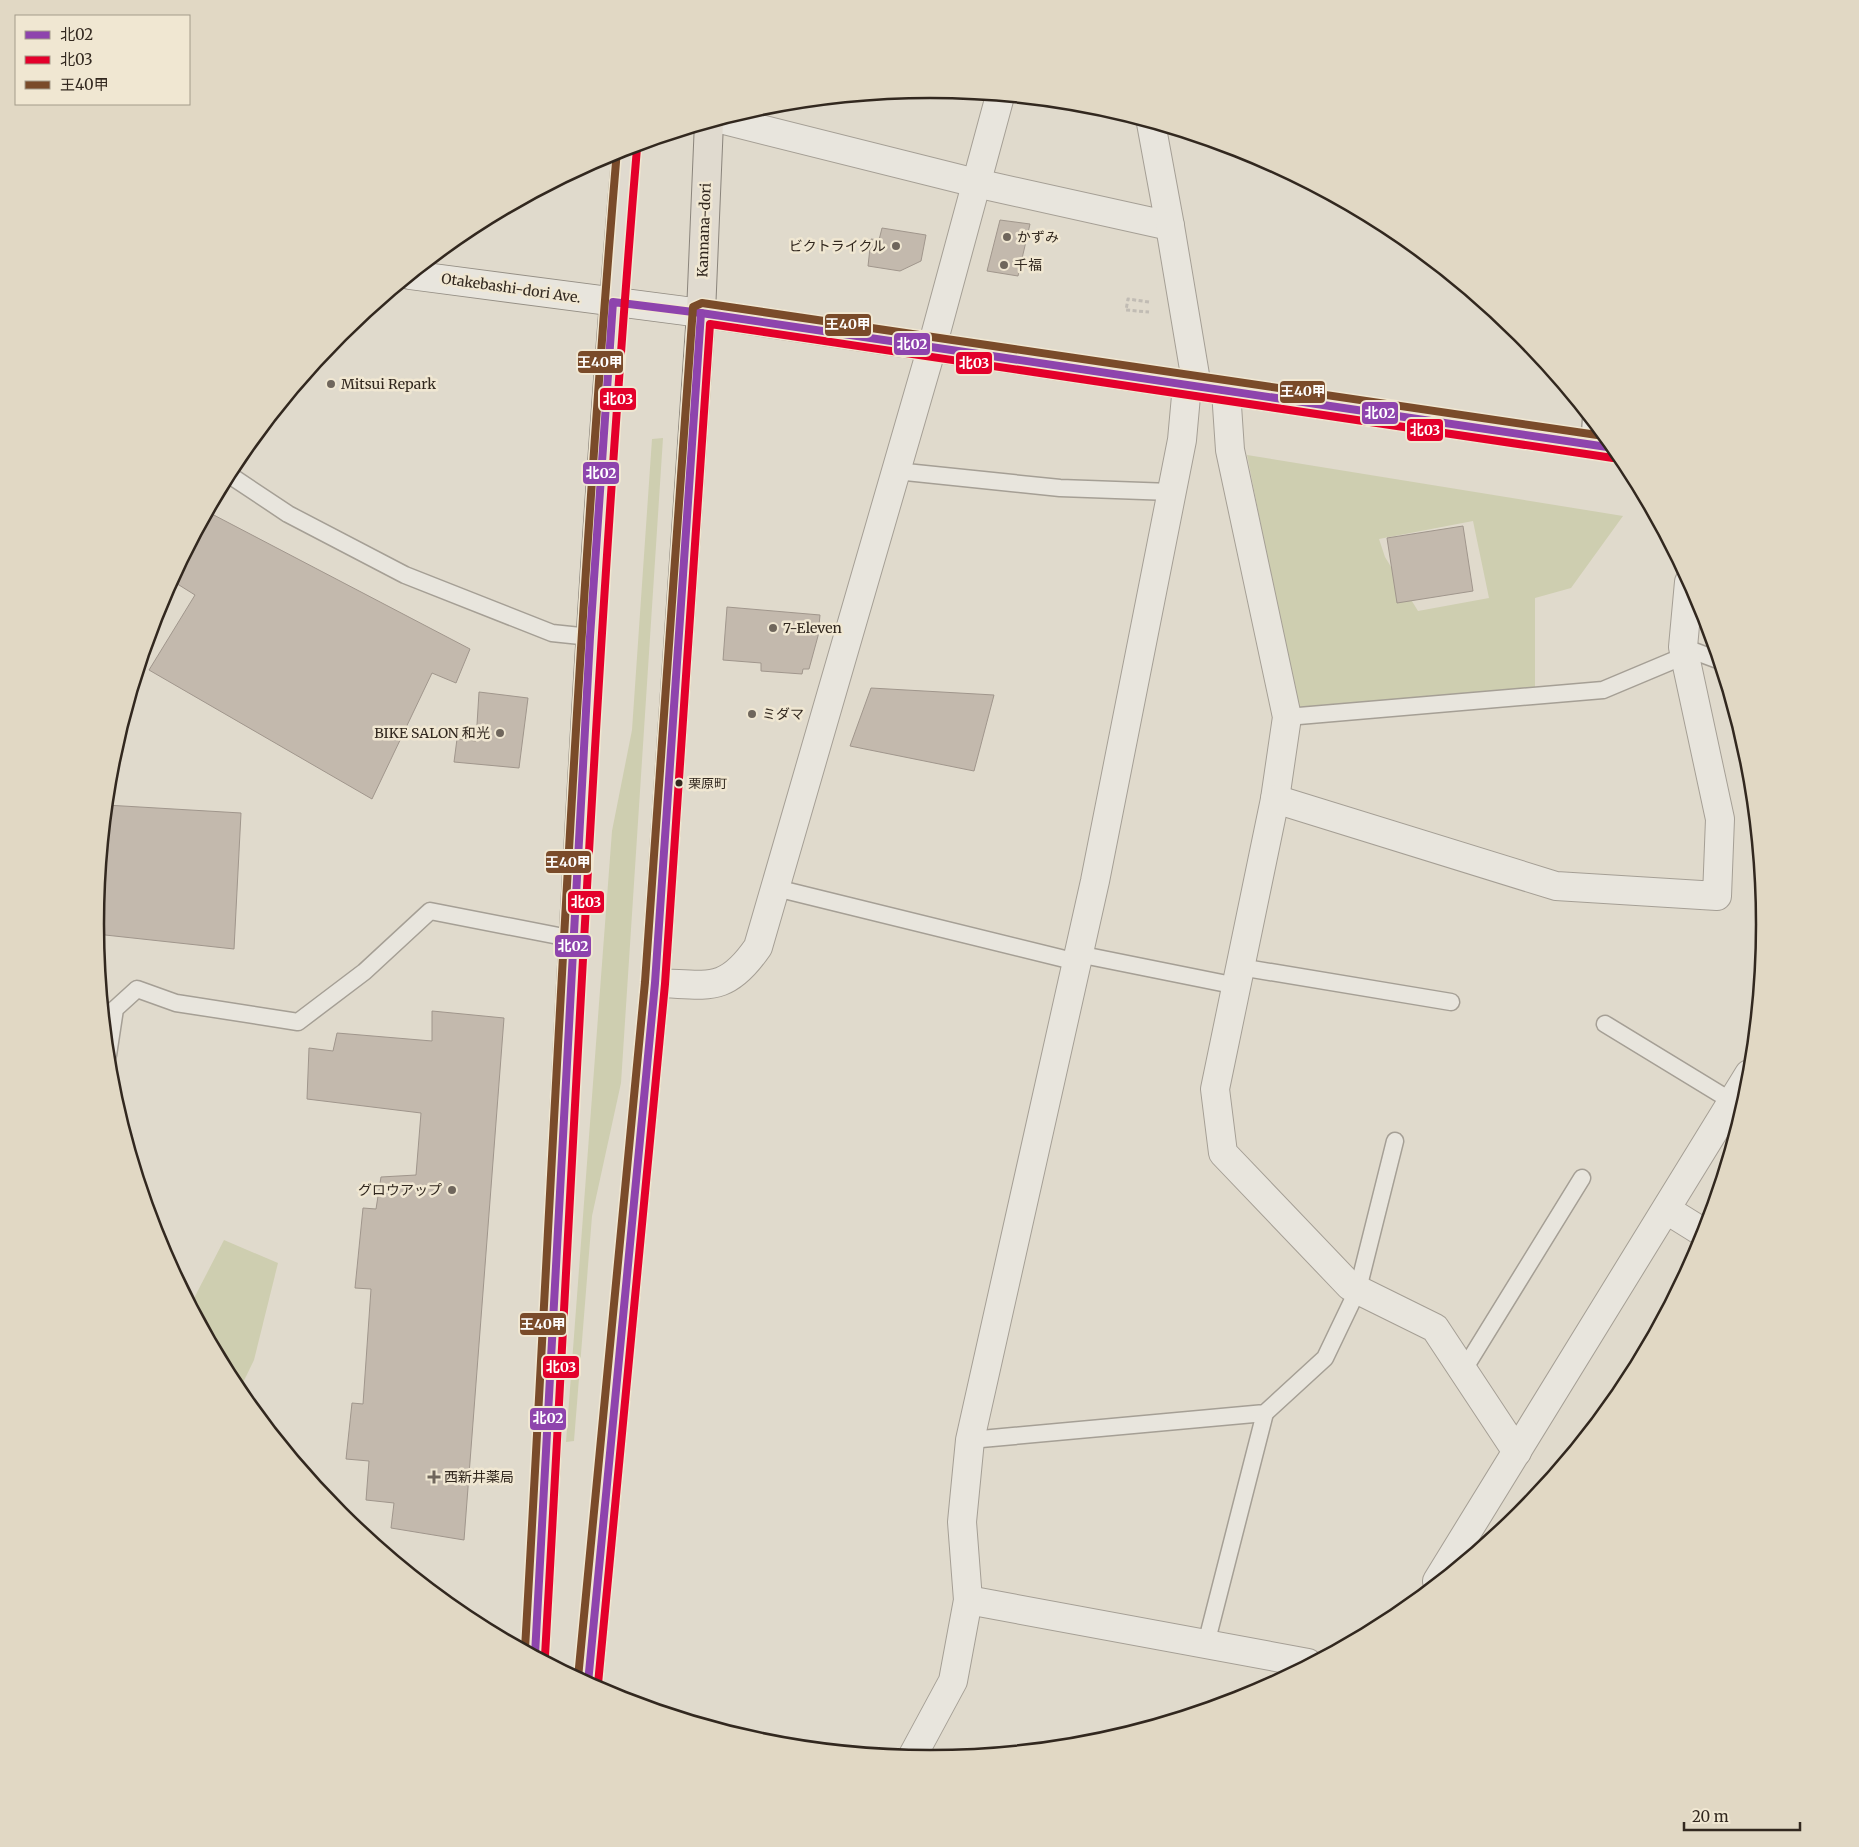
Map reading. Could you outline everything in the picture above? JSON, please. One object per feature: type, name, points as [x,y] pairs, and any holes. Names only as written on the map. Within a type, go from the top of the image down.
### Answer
[{"type":"main road","name":"Kannana-dori","points":[[589,1676],[655,984],[701,313],[709,128]]},
{"type":"main road","points":[[535,1649],[590,637],[613,302],[626,155]]},
{"type":"street","points":[[655,984],[714,984],[731,978],[746,964],[758,947],[932,347],[999,101]]},
{"type":"street","points":[[732,122],[976,183],[1170,226]]},
{"type":"street","points":[[916,1749],[953,1681],[968,1600],[962,1522],[970,1440],[1095,881],[1192,386],[1170,226],[1154,129]]},
{"type":"street","name":"Otakebashi-dori Ave.","points":[[417,276],[701,313],[1226,391],[1596,437]]},
{"type":"street","points":[[1226,391],[1230,450],[1287,717],[1275,799],[1215,1089],[1223,1153],[1350,1286],[1435,1328],[1518,1452]]},
{"type":"street","points":[[1275,799],[1556,886],[1717,896],[1720,819],[1684,651],[1688,596]]},
{"type":"street","points":[[1447,1567],[1738,1093]]},
{"type":"street","points":[[1667,1210],[1697,1229]]},
{"type":"street","points":[[968,1600],[1300,1661]]},
{"type":"lane","points":[[896,471],[1060,488],[1171,492]]},
{"type":"lane","points":[[234,478],[288,514],[405,575],[552,633],[590,637]]},
{"type":"lane","points":[[1287,717],[1603,690],[1684,651],[1712,658]]},
{"type":"lane","points":[[776,888],[1078,958],[1451,1002]]},
{"type":"lane","points":[[111,1033],[115,1009],[137,989],[176,1004],[298,1022],[364,972],[430,911],[574,939]]},
{"type":"lane","points":[[1605,1024],[1733,1102]]},
{"type":"lane","points":[[1206,1644],[1265,1413],[1325,1358],[1358,1289],[1395,1140]]},
{"type":"lane","points":[[1463,1371],[1582,1178]]},
{"type":"lane","points":[[970,1440],[1265,1413]]},
{"type":"green space","points":[[663,438],[621,1083],[592,1216],[574,1441],[566,1442],[612,831],[632,730],[652,439]]},
{"type":"green space","points":[[1247,455],[1623,516],[1571,588],[1535,598],[1535,700],[1298,713]],"holes":[[[1473,521],[1489,598],[1418,611],[1385,557],[1379,539]]]},
{"type":"green space","points":[[224,1240],[278,1263],[254,1360],[243,1382],[214,1336],[194,1298]]},
{"type":"building","points":[[1000,220],[1030,224],[1018,276],[987,271]]},
{"type":"building","points":[[882,228],[926,235],[921,261],[900,271],[868,266],[871,239],[879,240]]},
{"type":"building","points":[[212,514],[470,649],[456,683],[432,673],[372,799],[149,670],[195,595],[177,584]]},
{"type":"building","points":[[1463,526],[1473,591],[1397,603],[1387,538]]},
{"type":"building","points":[[727,607],[820,615],[818,636],[809,669],[803,669],[802,674],[761,671],[761,663],[723,660]]},
{"type":"building","points":[[871,688],[994,695],[974,771],[850,746]]},
{"type":"building","points":[[479,692],[528,698],[519,768],[454,762],[457,739],[476,741]]},
{"type":"building","points":[[113,805],[241,813],[234,949],[104,935],[105,869]]},
{"type":"building","points":[[432,1011],[504,1018],[464,1540],[391,1528],[394,1503],[366,1500],[369,1461],[346,1459],[352,1403],[363,1404],[371,1289],[355,1288],[363,1208],[376,1209],[381,1177],[416,1175],[421,1113],[307,1099],[309,1048],[333,1051],[337,1033],[432,1041]]},
{"type":"transit line","name":"北03","points":[[545,1654],[597,713],[622,336],[637,151]]},
{"type":"transit line","name":"王40甲","points":[[525,1644],[577,712],[602,337],[616,159]]},
{"type":"transit line","name":"北02","points":[[535,1649],[590,637],[613,302],[701,313],[1603,446]]},
{"type":"transit line","name":"王40甲","points":[[579,1671],[645,982],[693,307],[702,303],[1595,435]]},
{"type":"transit line","name":"北02","points":[[589,1676],[655,983],[701,313]]},
{"type":"transit line","name":"北03","points":[[598,1680],[665,984],[710,324],[1611,458]]},
{"type":"place","name":"かずみ","points":[[1007,237]]},
{"type":"place","name":"ビクトライクル","points":[[896,246]]},
{"type":"place","name":"千福","points":[[1004,265]]},
{"type":"place","name":"Mitsui Repark","points":[[331,384]]},
{"type":"place","name":"7-Eleven","points":[[773,628]]},
{"type":"place","name":"ミダマ","points":[[752,714]]},
{"type":"place","name":"BIKE SALON 和光","points":[[500,733]]},
{"type":"place","name":"栗原町","points":[[679,783]]},
{"type":"place","name":"グロウアップ","points":[[452,1190]]},
{"type":"place","name":"西新井薬局","points":[[434,1477]]}]
